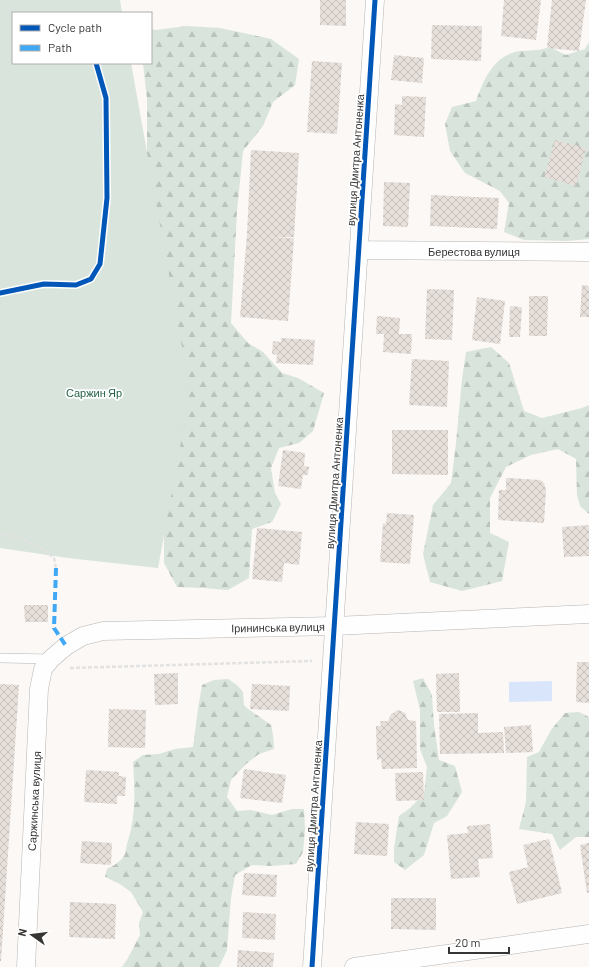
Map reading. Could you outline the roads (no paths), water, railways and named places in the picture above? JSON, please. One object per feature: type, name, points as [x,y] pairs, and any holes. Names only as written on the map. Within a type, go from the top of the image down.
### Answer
[{"type":"street","name":"вулиця Дмитра Антоненка","points":[[312,967],[375,0]]},
{"type":"street","name":"Берестова вулиця","points":[[359,250],[589,252]]},
{"type":"street","name":"Ірининська вулиця","points":[[47,664],[66,646],[83,636],[103,631],[334,626],[589,614]]},
{"type":"street","name":"Саржинська вулиця","points":[[26,967],[40,689],[47,664]]},
{"type":"street","points":[[354,967],[589,934]]},
{"type":"lane","points":[[0,658],[47,664]]},
{"type":"water","points":[[552,681],[552,701],[509,702],[509,682]]},
{"type":"park label","name":"Саржин Яр","points":[[94,392]]}]
